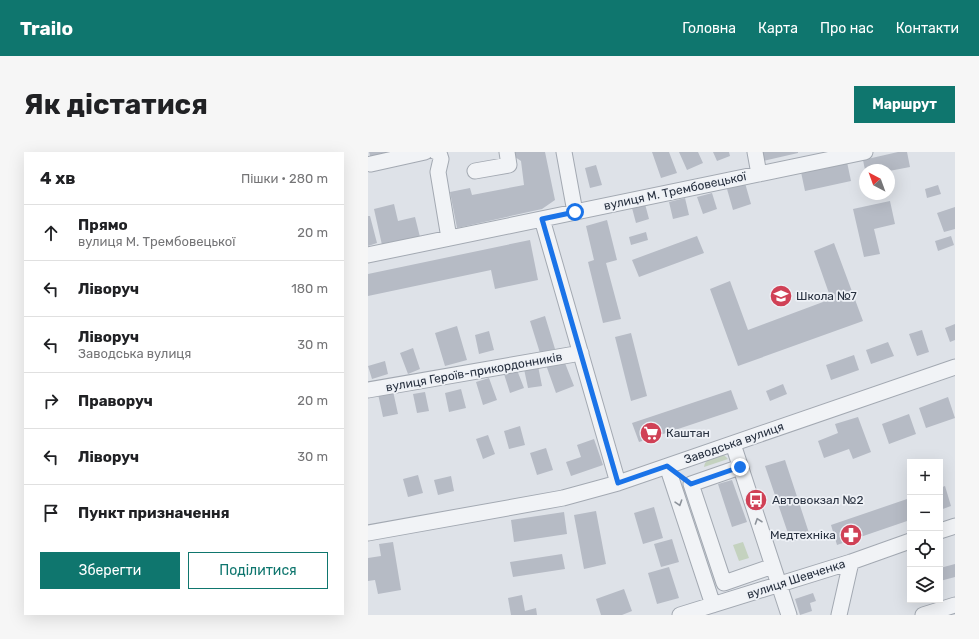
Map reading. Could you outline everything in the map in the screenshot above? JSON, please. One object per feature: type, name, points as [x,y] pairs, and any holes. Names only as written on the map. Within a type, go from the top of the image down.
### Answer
[{"type":"street","points":[[371,164],[425,152]]},
{"type":"street","points":[[436,152],[439,153],[441,158],[438,172],[449,238]]},
{"type":"street","points":[[475,171],[509,165],[507,152]]},
{"type":"street","points":[[564,152],[575,212]]},
{"type":"street","points":[[755,152],[759,174]]},
{"type":"street","name":"вулиця М. Трембовецької","points":[[368,255],[865,152]]},
{"type":"street","points":[[542,219],[618,483]]},
{"type":"street","name":"вулиця Героїв-прикордонників","points":[[368,390],[581,353]]},
{"type":"street","name":"Заводська вулиця","points":[[368,533],[563,498],[618,483],[955,367]]},
{"type":"street","points":[[732,444],[789,615]]},
{"type":"street","points":[[667,466],[691,484],[724,583]]},
{"type":"street","points":[[667,466],[709,609]]},
{"type":"street","points":[[691,484],[740,467]]},
{"type":"street","points":[[943,530],[955,526]]},
{"type":"street","name":"вулиця Шевченка","points":[[685,614],[709,609],[907,542]]},
{"type":"street","points":[[839,615],[851,562]]},
{"type":"street","points":[[709,609],[724,583],[773,566]]},
{"type":"street","points":[[923,615],[955,606]]},
{"type":"green space","points":[[724,455],[728,459],[704,467],[708,460]]},
{"type":"green space","points":[[743,542],[749,558],[739,561],[733,545]]},
{"type":"building","points":[[369,152],[400,152],[371,159]]},
{"type":"building","points":[[514,152],[545,152],[555,200],[542,209],[457,228],[450,192],[470,188],[472,195],[524,185],[521,161],[515,157]]},
{"type":"building","points":[[652,152],[669,152],[677,173],[661,178]]},
{"type":"building","points":[[679,152],[698,152],[703,163],[687,170]]},
{"type":"building","points":[[713,152],[729,152],[730,156],[717,161]]},
{"type":"building","points":[[761,152],[798,152],[798,153],[763,161]]},
{"type":"building","points":[[898,152],[907,152],[910,167],[895,170],[895,164],[864,164],[863,160]]},
{"type":"building","points":[[847,162],[851,181],[805,191],[801,172]]},
{"type":"building","points":[[596,165],[602,185],[590,188],[585,168]]},
{"type":"building","points":[[745,183],[751,204],[733,210],[727,189]]},
{"type":"building","points":[[938,185],[941,194],[927,198],[925,189]]},
{"type":"building","points":[[712,193],[717,209],[703,214],[697,197]]},
{"type":"building","points":[[685,198],[689,215],[673,219],[669,202]]},
{"type":"building","points":[[890,201],[895,224],[874,229],[880,254],[864,257],[853,209]]},
{"type":"building","points":[[394,204],[398,221],[415,217],[420,237],[382,245],[374,209]]},
{"type":"building","points":[[645,204],[649,219],[636,223],[632,208]]},
{"type":"building","points":[[955,207],[955,229],[944,232],[937,213]]},
{"type":"building","points":[[368,216],[370,216],[377,243],[368,246]]},
{"type":"building","points":[[607,220],[617,260],[606,263],[621,319],[603,323],[588,262],[594,260],[586,226]]},
{"type":"building","points":[[646,232],[648,240],[631,245],[629,237]]},
{"type":"building","points":[[697,236],[704,253],[639,277],[632,260]]},
{"type":"building","points":[[951,236],[954,245],[938,251],[935,241]]},
{"type":"building","points":[[530,240],[538,280],[495,289],[491,270],[368,296],[368,274]]},
{"type":"building","points":[[834,243],[863,321],[738,366],[710,289],[730,281],[748,330],[831,299],[814,251]]},
{"type":"building","points":[[545,316],[555,349],[540,353],[530,321]]},
{"type":"building","points":[[955,324],[955,340],[950,342],[945,328]]},
{"type":"building","points":[[457,326],[467,360],[445,366],[435,333]]},
{"type":"building","points":[[922,330],[929,352],[917,356],[909,334]]},
{"type":"building","points":[[489,331],[494,350],[479,354],[475,335]]},
{"type":"building","points":[[631,333],[647,396],[631,401],[615,337]]},
{"type":"building","points":[[888,342],[894,356],[871,364],[866,350]]},
{"type":"building","points":[[413,348],[420,369],[408,374],[400,353]]},
{"type":"building","points":[[854,355],[859,370],[831,380],[826,365]]},
{"type":"building","points":[[563,358],[574,386],[556,393],[546,365]]},
{"type":"building","points":[[385,361],[388,374],[372,379],[368,366]]},
{"type":"building","points":[[538,366],[542,386],[528,388],[524,369]]},
{"type":"building","points":[[517,370],[524,388],[510,393],[504,374]]},
{"type":"building","points":[[489,378],[497,400],[483,405],[476,382]]},
{"type":"building","points":[[783,384],[787,394],[770,401],[766,391]]},
{"type":"building","points":[[461,389],[466,408],[449,412],[445,393]]},
{"type":"building","points":[[731,390],[738,409],[639,442],[632,423]]},
{"type":"building","points":[[393,391],[398,414],[383,417],[378,394]]},
{"type":"building","points":[[425,392],[429,411],[417,413],[413,394]]},
{"type":"building","points":[[948,397],[955,418],[926,428],[919,408]]},
{"type":"building","points":[[909,414],[916,434],[889,444],[882,424]]},
{"type":"building","points":[[858,417],[871,452],[853,459],[849,449],[824,458],[818,441],[838,433],[835,424]]},
{"type":"building","points":[[520,426],[525,445],[509,449],[504,431]]},
{"type":"building","points":[[488,435],[495,454],[483,459],[476,439]]},
{"type":"building","points":[[594,439],[603,465],[571,476],[566,462],[581,457],[577,445]]},
{"type":"building","points":[[546,448],[553,470],[537,475],[530,453]]},
{"type":"building","points":[[785,460],[810,536],[791,542],[765,466]]},
{"type":"building","points":[[418,475],[423,493],[408,497],[403,479]]},
{"type":"building","points":[[451,476],[454,491],[438,495],[434,480]]},
{"type":"building","points":[[732,480],[747,522],[732,527],[718,484]]},
{"type":"building","points":[[945,486],[951,506],[943,509],[943,495],[943,487]]},
{"type":"building","points":[[907,499],[907,521],[837,545],[831,525]]},
{"type":"building","points":[[654,507],[663,538],[643,544],[634,513]]},
{"type":"building","points":[[596,511],[606,564],[584,569],[574,515]]},
{"type":"building","points":[[564,512],[567,534],[514,542],[511,520]]},
{"type":"building","points":[[672,539],[679,562],[661,567],[654,544]]},
{"type":"building","points":[[393,542],[401,590],[378,594],[375,580],[368,581],[368,558],[381,556],[379,544]]},
{"type":"building","points":[[562,554],[565,569],[513,577],[510,562]]},
{"type":"building","points":[[955,564],[955,577],[943,580],[943,567]]},
{"type":"building","points":[[669,567],[679,598],[657,604],[648,573]]},
{"type":"building","points":[[624,589],[632,611],[622,615],[601,615],[596,599]]},
{"type":"building","points":[[813,593],[816,601],[810,603],[812,611],[800,615],[795,599]]},
{"type":"building","points":[[522,595],[525,611],[536,608],[537,615],[511,615],[508,598]]},
{"type":"place","name":"Школа №7","points":[[781,296]]},
{"type":"place","name":"Каштан","points":[[651,433]]},
{"type":"place","name":"Автовокзал №2","points":[[756,500]]},
{"type":"place","name":"Медтехніка","points":[[851,535]]},
{"type":"route","points":[[575,212],[542,219],[618,483],[667,466],[691,484],[740,467]]}]
